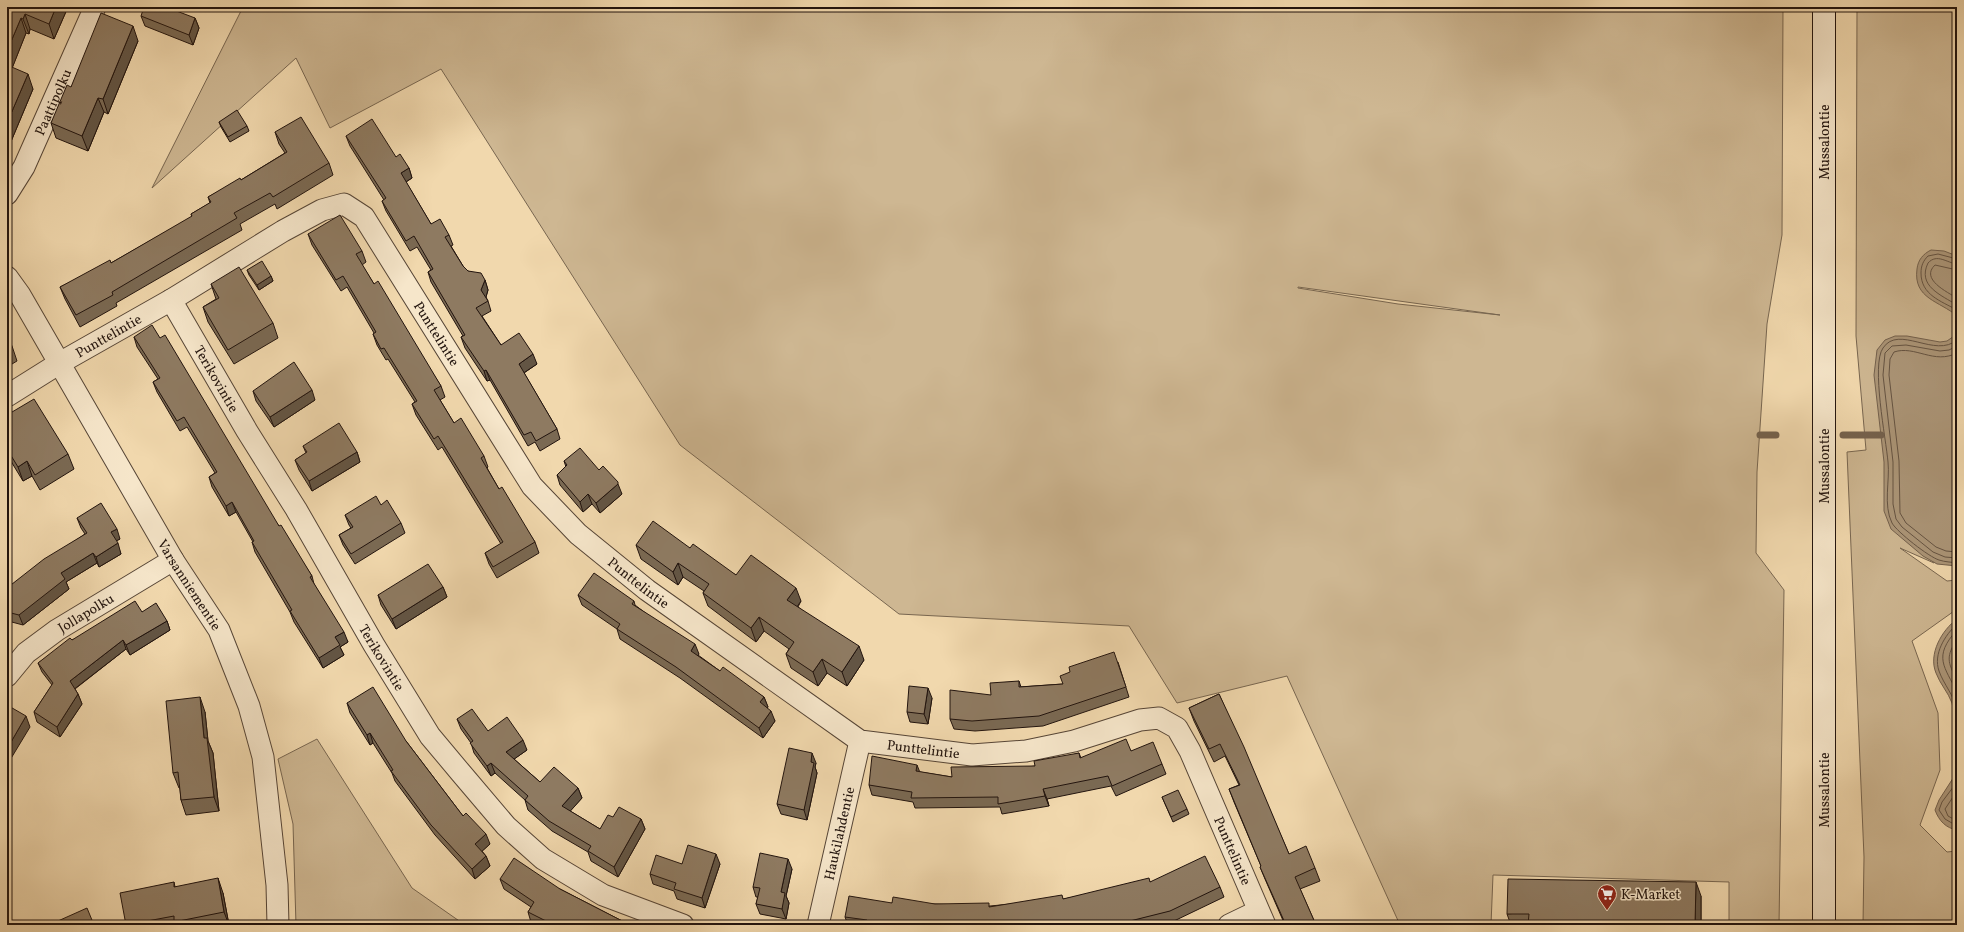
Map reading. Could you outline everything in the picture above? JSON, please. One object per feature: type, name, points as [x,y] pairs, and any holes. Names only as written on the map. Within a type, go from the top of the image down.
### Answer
[{"type":"main road","name":"Mussalontie","points":[[1824,7],[1824,925]]},
{"type":"street","name":"Paattipolku","points":[[7,194],[24,167],[95,7]]},
{"type":"street","name":"Punttelintie","points":[[7,396],[58,364],[171,300],[283,231],[322,210],[344,204],[364,217],[532,486],[578,534],[647,590],[860,741],[972,755],[1026,751],[1074,741],[1140,720],[1159,718],[1177,728],[1190,752],[1261,918]]},
{"type":"street","name":"Varsanniementie","points":[[7,277],[20,295],[58,364],[173,560],[219,630],[250,706],[263,757],[277,885],[278,925]]},
{"type":"street","name":"Terikovintie","points":[[171,300],[247,431],[296,509],[374,645],[430,736],[456,768],[506,826],[543,859],[603,895],[683,925]]},
{"type":"street","name":"Jollapolku","points":[[7,676],[26,654],[57,630],[173,560]]},
{"type":"street","name":"Haukilahdentie","points":[[818,925],[860,741]]},
{"type":"street","points":[[1229,925],[1261,918]]},
{"type":"shaded area","points":[[243,7],[1783,7],[1782,235],[1767,324],[1757,472],[1756,553],[1784,590],[1779,925],[1729,925],[1729,882],[1493,875],[1491,925],[1400,925],[1287,676],[1177,703],[1129,626],[899,614],[680,445],[441,69],[330,128],[296,58],[152,188]],"holes":[[[1298,287],[1500,315],[1398,304]]]},
{"type":"shaded area","points":[[1857,7],[1957,7],[1957,383],[1903,425],[1934,563],[1900,548],[1947,581],[1957,580],[1957,609],[1912,641],[1938,713],[1940,770],[1920,825],[1947,852],[1957,851],[1957,925],[1863,925],[1864,857],[1847,452],[1866,450],[1856,336]]},
{"type":"shaded area","points":[[317,739],[412,888],[465,925],[296,925],[293,824],[278,759]]},
{"type":"water","points":[[1931,250],[1944,251],[1957,256],[1957,316],[1929,298],[1919,287],[1917,279],[1918,263],[1923,255]]},
{"type":"water","points":[[1957,334],[1957,566],[1937,564],[1923,556],[1891,529],[1884,511],[1884,462],[1874,375],[1877,350],[1885,340],[1895,336],[1907,336],[1940,342],[1947,341]]},
{"type":"water","points":[[1957,619],[1957,740],[1952,703],[1936,673],[1934,658],[1935,650],[1946,629]]},
{"type":"water","points":[[1957,772],[1957,830],[1949,828],[1943,823],[1935,810],[1939,800]]},
{"type":"building","points":[[7,7],[56,7],[49,24],[25,14],[23,19],[21,18],[7,51]]},
{"type":"building","points":[[144,7],[166,7],[195,18],[189,35],[141,16]]},
{"type":"building","points":[[101,13],[133,26],[103,99],[98,98],[82,136],[51,123],[67,85],[71,87]]},
{"type":"building","points":[[7,65],[28,74],[7,123]]},
{"type":"building","points":[[237,110],[247,126],[228,137],[219,122]]},
{"type":"building","points":[[301,117],[329,163],[273,197],[270,193],[234,213],[237,218],[112,292],[113,295],[76,315],[60,287],[110,260],[111,263],[192,216],[191,214],[211,202],[208,197],[240,178],[241,180],[287,152],[275,132]]},
{"type":"building","points":[[372,119],[396,157],[400,154],[409,168],[401,173],[431,224],[440,219],[449,235],[445,237],[463,266],[468,271],[481,273],[485,280],[481,290],[488,301],[476,308],[501,345],[519,333],[533,354],[519,364],[557,429],[536,441],[531,432],[524,435],[486,370],[484,371],[461,337],[465,335],[428,272],[433,269],[414,236],[406,241],[382,201],[386,198],[346,136]]},
{"type":"building","points":[[340,215],[362,251],[356,254],[374,284],[378,281],[441,386],[434,390],[454,423],[461,418],[484,456],[481,458],[499,489],[502,487],[535,542],[493,567],[485,553],[503,542],[438,436],[434,439],[412,404],[417,401],[384,348],[381,349],[373,334],[376,332],[343,276],[336,280],[308,234]]},
{"type":"building","points":[[262,261],[271,276],[257,285],[247,270]]},
{"type":"building","points":[[239,267],[273,323],[228,350],[203,307],[219,298],[211,284]]},
{"type":"building","points":[[152,325],[160,338],[165,335],[279,526],[281,525],[312,576],[310,577],[344,632],[335,637],[340,645],[319,658],[290,611],[292,610],[252,542],[254,541],[232,502],[226,506],[209,477],[217,472],[184,417],[177,421],[153,382],[160,378],[134,337]]},
{"type":"building","points":[[7,339],[12,346],[7,349]]},
{"type":"building","points":[[294,362],[312,390],[270,417],[253,391]]},
{"type":"building","points":[[34,399],[68,454],[35,475],[27,461],[18,467],[7,449],[7,441],[11,439],[7,432],[7,415]]},
{"type":"building","points":[[339,423],[357,452],[309,481],[295,460],[307,452],[303,446]]},
{"type":"building","points":[[580,448],[599,470],[603,466],[618,482],[618,484],[596,503],[588,494],[580,502],[557,475],[567,465],[564,461]]},
{"type":"building","points":[[376,496],[381,505],[387,500],[401,523],[351,554],[339,535],[353,527],[345,515]]},
{"type":"building","points":[[101,503],[117,529],[111,532],[118,543],[96,557],[93,553],[61,573],[65,579],[19,615],[7,612],[7,588],[44,559],[87,533],[77,518]]},
{"type":"building","points":[[653,521],[690,548],[693,544],[736,575],[751,555],[796,588],[787,600],[859,646],[842,672],[822,659],[813,672],[786,654],[794,642],[759,617],[751,628],[703,593],[709,584],[678,563],[673,572],[636,545]]},
{"type":"building","points":[[428,564],[443,587],[392,619],[378,595]]},
{"type":"building","points":[[594,573],[634,601],[632,604],[695,644],[691,651],[720,671],[723,667],[764,697],[760,702],[771,711],[759,728],[676,667],[617,629],[620,624],[578,595]]},
{"type":"building","points":[[135,601],[142,612],[156,603],[167,621],[126,645],[123,640],[70,681],[78,694],[57,727],[34,712],[53,683],[38,663],[70,638],[72,640]]},
{"type":"building","points":[[1114,652],[1126,687],[1039,716],[972,721],[950,719],[950,690],[991,695],[990,683],[1019,681],[1019,687],[1063,684],[1060,676],[1070,672],[1069,667]]},
{"type":"building","points":[[909,686],[928,688],[924,714],[907,712]]},
{"type":"building","points":[[373,687],[406,741],[463,816],[466,813],[486,834],[475,844],[486,856],[472,869],[431,825],[391,771],[393,770],[370,733],[367,735],[347,703]]},
{"type":"building","points":[[1219,694],[1244,747],[1289,854],[1306,846],[1315,868],[1295,877],[1316,925],[1289,925],[1288,922],[1285,923],[1260,867],[1261,866],[1229,789],[1240,785],[1220,744],[1209,749],[1189,708]]},
{"type":"building","points":[[200,697],[204,738],[207,738],[214,797],[181,800],[178,772],[173,773],[166,701]]},
{"type":"building","points":[[7,705],[26,716],[7,749]]},
{"type":"building","points":[[472,709],[488,731],[507,717],[523,740],[506,752],[540,782],[554,767],[578,788],[562,806],[600,829],[608,815],[613,817],[619,807],[641,819],[614,867],[588,851],[591,846],[549,821],[525,800],[528,796],[491,763],[487,766],[470,743],[473,741],[457,719]]},
{"type":"building","points":[[1126,739],[1131,751],[1153,742],[1162,764],[1112,786],[1108,776],[1043,789],[1045,796],[998,804],[998,797],[911,798],[912,792],[869,785],[872,756],[917,765],[916,771],[952,777],[951,767],[1035,766],[1034,761],[1079,753],[1080,758]]},
{"type":"building","points":[[789,748],[812,753],[811,762],[814,763],[804,810],[777,804]]},
{"type":"building","points":[[1178,790],[1187,809],[1171,817],[1162,797]]},
{"type":"building","points":[[688,845],[716,854],[702,898],[674,889],[676,883],[650,874],[656,855],[682,864]]},
{"type":"building","points":[[760,853],[788,859],[781,892],[785,893],[782,909],[756,904],[760,888],[753,887]]},
{"type":"building","points":[[1205,856],[1220,887],[1170,911],[1114,925],[866,925],[867,920],[845,917],[849,896],[892,903],[893,897],[935,904],[989,903],[989,907],[1062,895],[1063,899],[1149,878],[1150,882]]},
{"type":"building","points":[[514,858],[560,889],[630,925],[554,925],[528,912],[534,902],[500,879]]},
{"type":"building","points":[[218,878],[224,912],[174,922],[174,916],[126,925],[120,893],[174,882],[174,887]]},
{"type":"building","name":"K-Market","points":[[1508,879],[1696,882],[1695,925],[1528,925],[1529,914],[1507,914]]},
{"type":"building","points":[[87,908],[94,925],[49,925]]},
{"type":"waterway","points":[[1760,435],[1776,435]]},
{"type":"waterway","points":[[1843,435],[1881,435]]},
{"type":"place","name":"K-Market","points":[[1607,911]]}]
